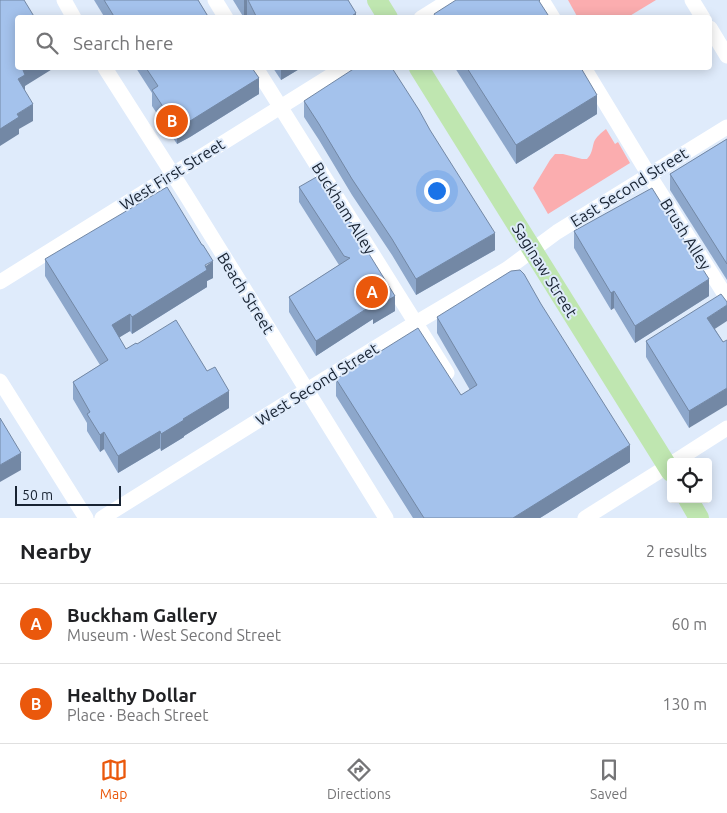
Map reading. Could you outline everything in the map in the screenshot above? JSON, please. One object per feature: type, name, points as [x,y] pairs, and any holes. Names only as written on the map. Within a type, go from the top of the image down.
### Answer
[{"type":"main road","points":[[377,0],[386,15]]},
{"type":"main road","name":"Saginaw Street","points":[[420,70],[667,460]]},
{"type":"main road","points":[[691,503],[700,518]]},
{"type":"street","points":[[64,0],[72,15]]},
{"type":"street","points":[[215,0],[224,15]]},
{"type":"street","points":[[427,15],[450,0]]},
{"type":"street","points":[[542,0],[550,15]]},
{"type":"street","points":[[692,0],[701,15]]},
{"type":"street","points":[[712,31],[727,56]]},
{"type":"street","name":"Beach Street","points":[[106,70],[386,518]]},
{"type":"street","name":"Buckham Alley","points":[[257,70],[447,373]]},
{"type":"street","name":"West First Street","points":[[0,282],[341,70]]},
{"type":"street","name":"Brush Alley","points":[[585,70],[724,299]]},
{"type":"street","name":"East Second Street","points":[[533,250],[556,232],[727,127]]},
{"type":"street","name":"West Second Street","points":[[102,518],[307,390],[507,269],[533,250]]},
{"type":"street","points":[[0,381],[86,518]]},
{"type":"street","points":[[683,458],[727,428]]},
{"type":"street","points":[[585,518],[667,468]]},
{"type":"shaded area","points":[[568,0],[656,0],[631,15],[576,15]]},
{"type":"shaded area","points":[[606,129],[615,144],[618,142],[630,163],[548,214],[533,188],[550,160],[555,154],[587,159],[595,140]]},
{"type":"building","points":[[0,0],[24,0],[33,15],[15,15],[15,70],[23,70],[25,75],[18,79],[33,104],[17,114],[19,117],[0,129]]},
{"type":"building","points":[[104,0],[198,0],[207,15],[113,15]]},
{"type":"building","points":[[248,0],[348,0],[356,13],[353,15],[256,15]]},
{"type":"building","points":[[456,0],[540,0],[548,15],[434,15]]},
{"type":"building","points":[[147,70],[253,70],[259,78],[177,128],[152,90],[158,86]]},
{"type":"building","points":[[352,70],[393,70],[495,233],[416,279],[304,101]]},
{"type":"building","points":[[468,70],[582,70],[597,95],[516,145]]},
{"type":"building","points":[[727,139],[727,264],[670,174]]},
{"type":"building","points":[[320,175],[351,222],[395,296],[373,309],[377,302],[316,341],[289,297],[350,258],[344,256],[299,187]]},
{"type":"building","points":[[167,187],[213,261],[205,265],[207,270],[132,317],[130,314],[112,325],[126,349],[176,320],[207,371],[215,367],[229,391],[161,434],[160,431],[118,456],[104,432],[100,435],[87,414],[90,412],[73,382],[108,360],[45,259]]},
{"type":"building","points":[[652,188],[688,246],[692,244],[699,254],[695,257],[709,279],[635,326],[614,291],[611,293],[574,231]]},
{"type":"building","points":[[520,270],[630,445],[513,518],[424,518],[336,379],[418,328],[461,395],[477,385],[437,317],[511,271]]},
{"type":"building","points":[[721,294],[727,305],[707,318],[723,342],[727,340],[727,388],[689,411],[646,341]]},
{"type":"building","points":[[0,418],[21,453],[0,465]]},
{"type":"place","name":"Healthy Dollar","points":[[172,121]]},
{"type":"place","name":"Buckham Gallery","points":[[372,292]]}]
